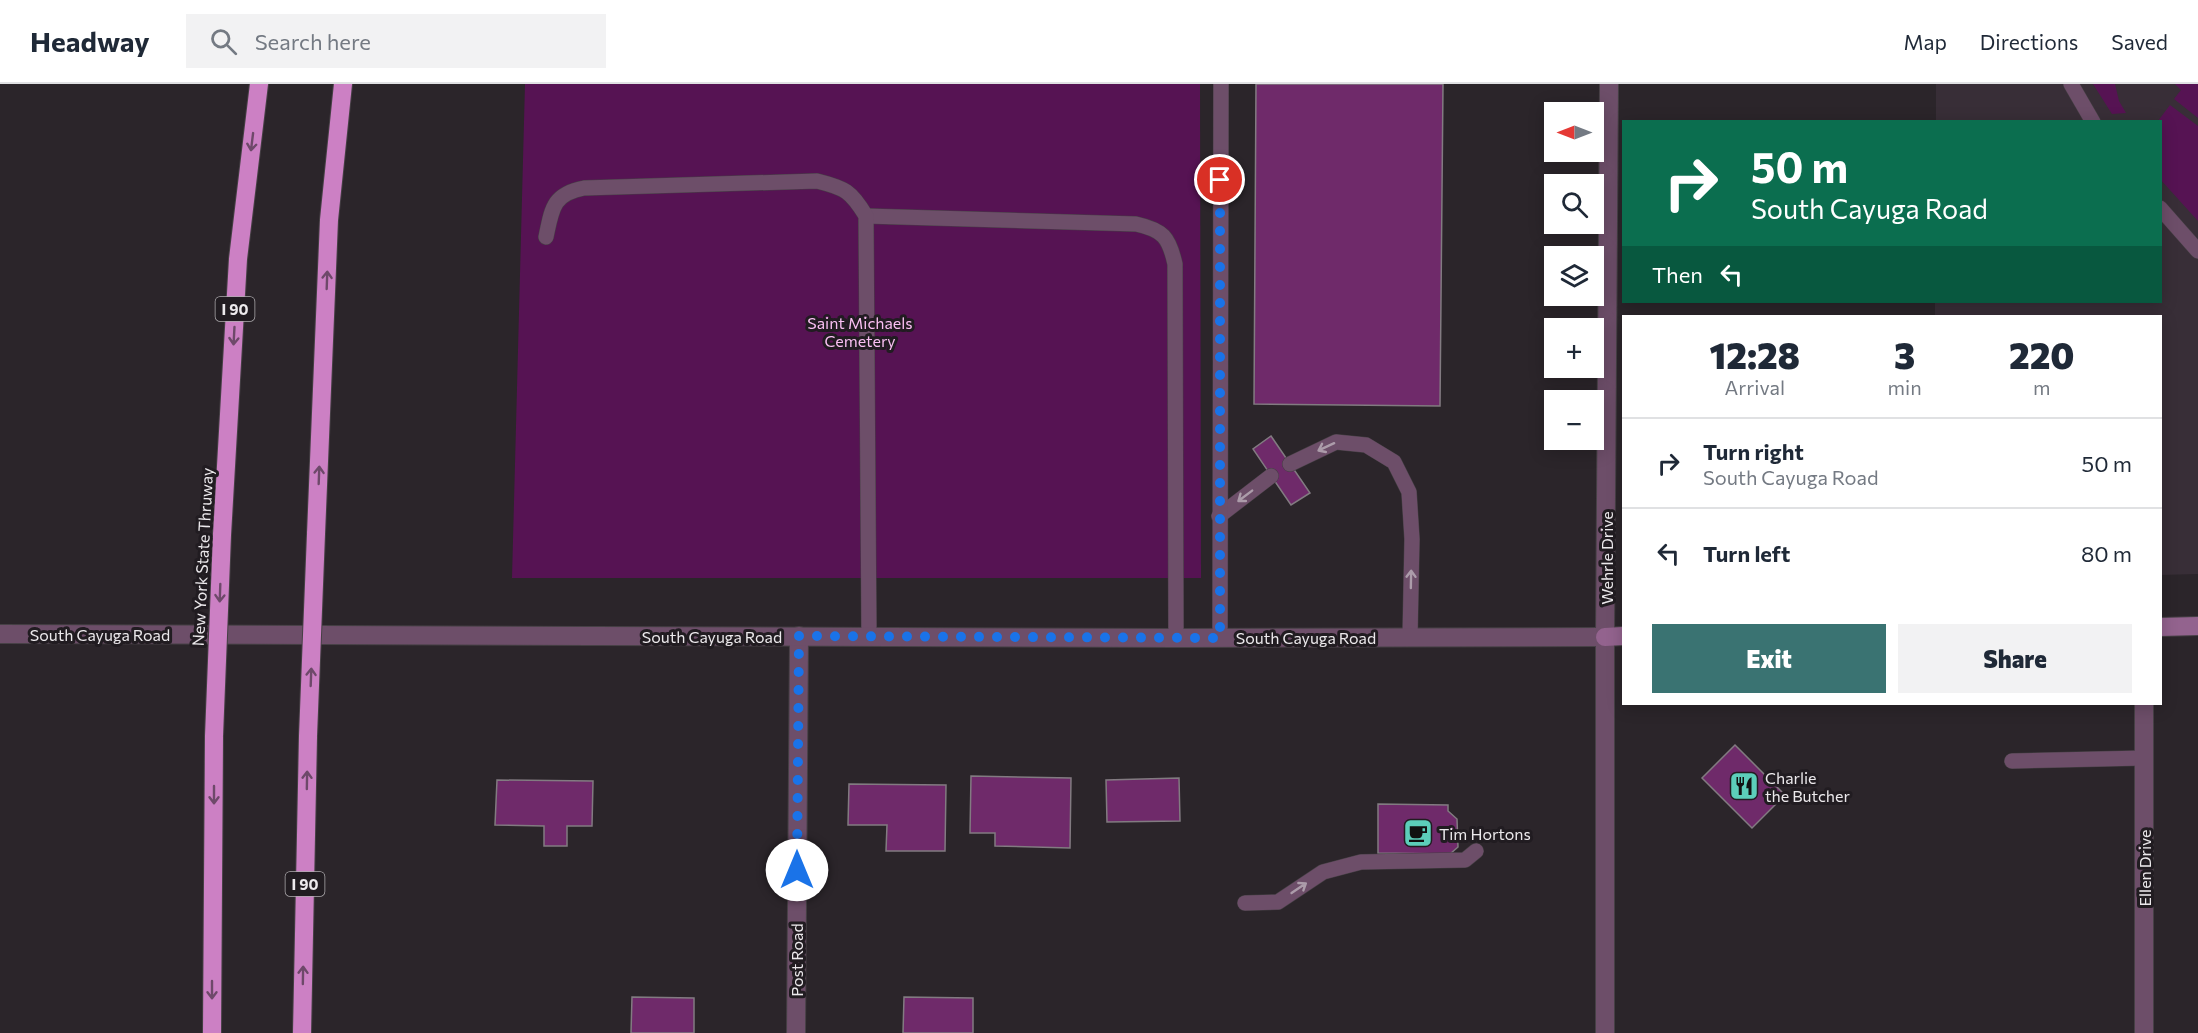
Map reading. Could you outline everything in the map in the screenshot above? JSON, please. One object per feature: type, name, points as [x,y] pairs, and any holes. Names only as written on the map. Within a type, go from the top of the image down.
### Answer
[{"type":"highway","name":"New York State Thruway","points":[[212,1033],[214,736],[222,535],[238,259],[259,84]]},
{"type":"highway","name":"I 90","points":[[302,1033],[308,736],[329,220],[343,84]]},
{"type":"main road","points":[[2162,627],[2198,626]]},
{"type":"street","name":"Wehrle Drive","points":[[1605,1033],[1614,637],[1609,84]]},
{"type":"street","name":"South Cayuga Road","points":[[0,634],[1176,638],[1614,637]]},
{"type":"street","name":"Post Road","points":[[796,1033],[799,636]]},
{"type":"street","name":"Ellen Drive","points":[[2144,705],[2144,1033]]},
{"type":"lane","points":[[1220,638],[1221,84]]},
{"type":"lane","points":[[2071,84],[2092,120]]},
{"type":"lane","points":[[546,237],[551,213],[557,200],[569,191],[584,188],[817,181],[842,188],[857,201],[866,216],[869,636]]},
{"type":"lane","points":[[2162,210],[2198,251]]},
{"type":"lane","points":[[866,216],[1136,224],[1152,227],[1163,233],[1172,246],[1175,264],[1176,638]]},
{"type":"lane","points":[[1290,464],[1336,442],[1366,445],[1394,462],[1409,492],[1412,539],[1410,637]]},
{"type":"lane","points":[[1219,516],[1271,476]]},
{"type":"lane","points":[[2012,761],[2144,759]]},
{"type":"lane","points":[[1245,903],[1278,902],[1323,872],[1361,862],[1465,860],[1476,851]]},
{"type":"shaded area","points":[[1936,84],[2198,84],[2198,574],[2162,575],[2162,315],[1935,315],[1935,303],[2162,303],[2162,120],[1936,120]]},
{"type":"green space","name":"Saint Michaels Cemetery","points":[[525,84],[1200,84],[1201,578],[512,578]]},
{"type":"green space","points":[[2093,84],[2115,84],[2119,101],[2126,113],[2112,114]]},
{"type":"green space","points":[[2175,84],[2198,84],[2198,118],[2174,99],[2181,90]]},
{"type":"green space","points":[[2170,105],[2198,126],[2198,221],[2162,181],[2162,120],[2159,120]]},
{"type":"building","points":[[1256,84],[1443,84],[1440,406],[1254,404]]},
{"type":"building","points":[[1271,436],[1310,493],[1291,505],[1253,449]]},
{"type":"building","name":"Charlie the Butcher","points":[[1735,745],[1785,795],[1752,828],[1702,778]]},
{"type":"building","points":[[971,776],[1071,778],[1070,848],[995,846],[995,833],[970,833]]},
{"type":"building","points":[[1179,778],[1180,821],[1107,822],[1106,780]]},
{"type":"building","points":[[497,780],[593,781],[592,826],[567,826],[567,846],[544,846],[544,826],[495,825]]},
{"type":"building","points":[[849,784],[946,785],[945,851],[886,851],[887,825],[848,825]]},
{"type":"building","name":"Tim Hortons","points":[[1378,804],[1448,805],[1448,811],[1457,819],[1458,847],[1450,854],[1378,853]]},
{"type":"building","points":[[632,997],[694,998],[694,1033],[631,1033]]},
{"type":"building","points":[[904,997],[973,998],[973,1033],[903,1033]]},
{"type":"place","name":"Charlie the Butcher","points":[[1744,786]]},
{"type":"place","name":"Tim Hortons","points":[[1418,833]]},
{"type":"route","points":[[797,870],[799,636],[1220,638],[1220,180]]}]
